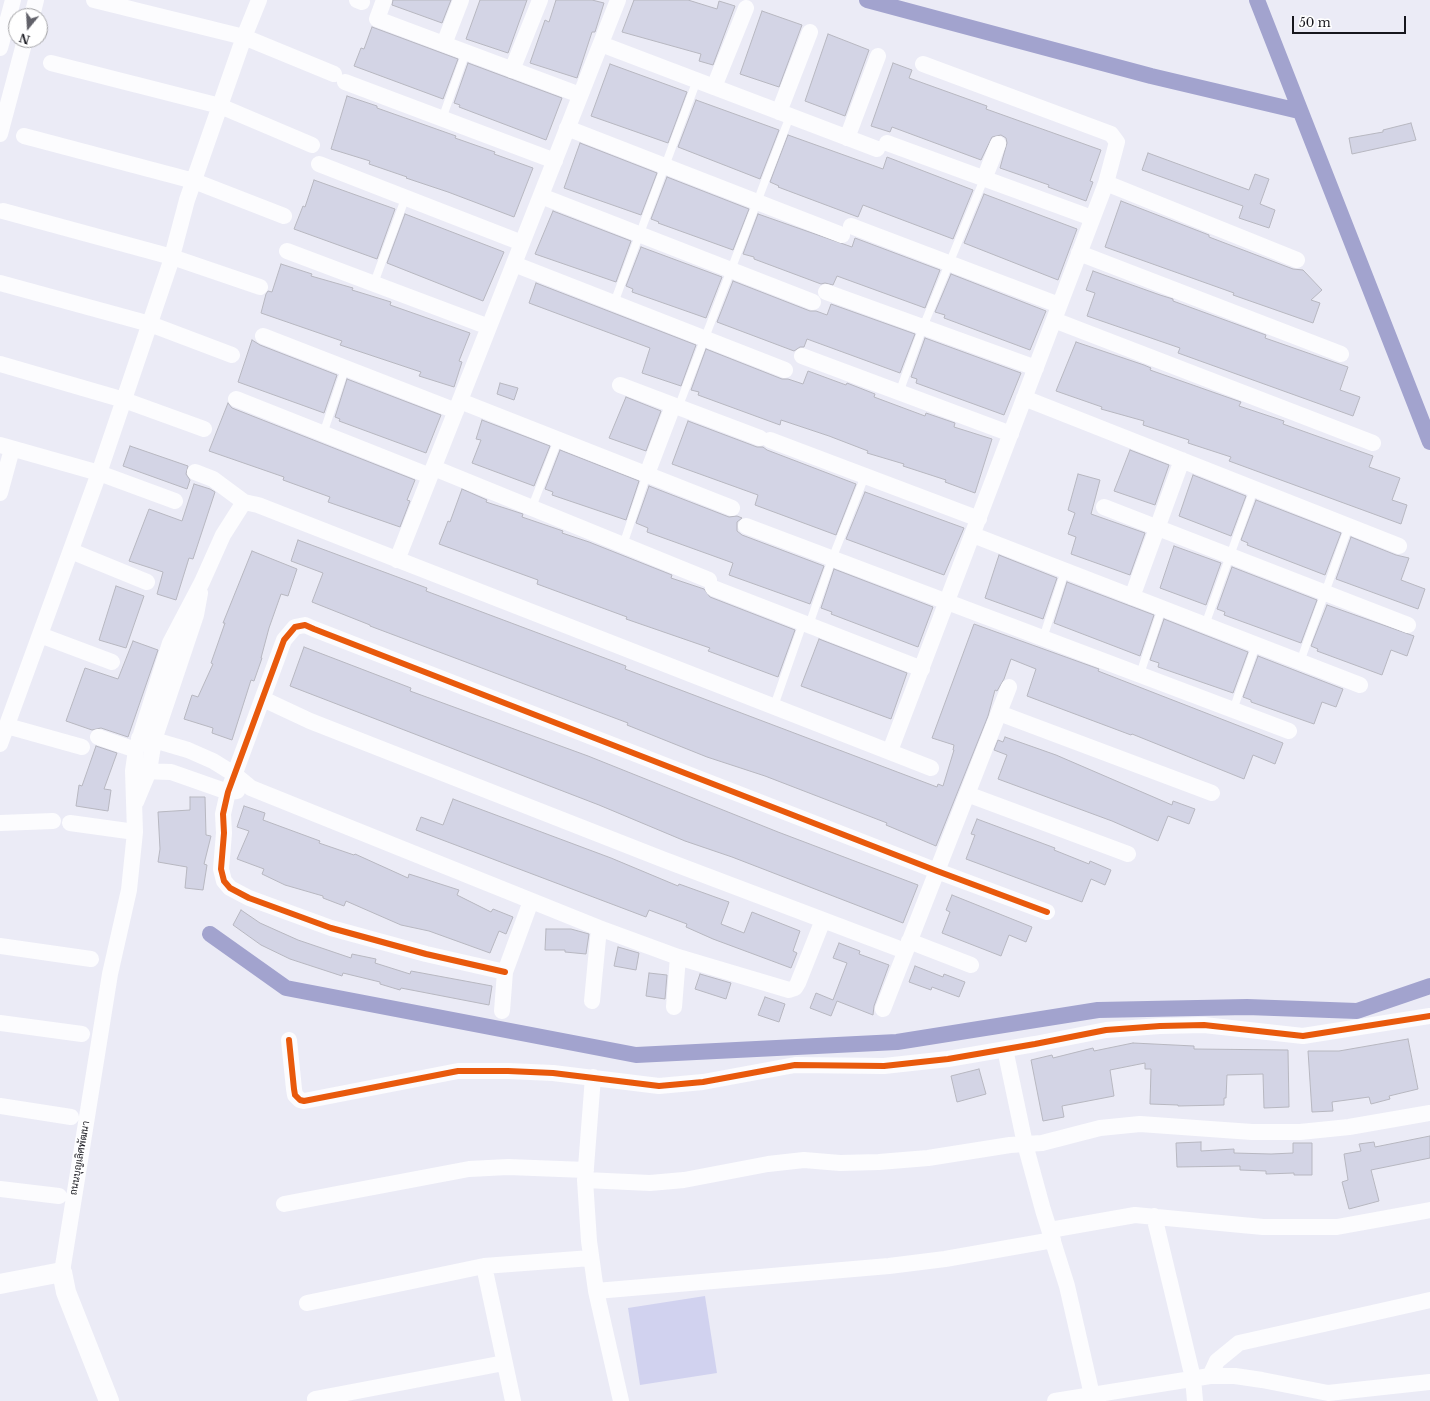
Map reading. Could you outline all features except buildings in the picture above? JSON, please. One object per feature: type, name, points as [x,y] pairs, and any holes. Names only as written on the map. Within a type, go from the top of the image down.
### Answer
[{"type":"street","points":[[0,48],[13,0]]},
{"type":"street","points":[[94,0],[244,37],[442,119],[555,161]]},
{"type":"street","points":[[0,744],[6,719],[40,635],[99,473],[172,257],[194,181],[244,37],[259,0]]},
{"type":"street","points":[[384,0],[377,19],[580,95]]},
{"type":"street","points":[[444,44],[461,0]]},
{"type":"street","points":[[512,70],[540,0]]},
{"type":"street","points":[[397,560],[618,0]]},
{"type":"street","points":[[714,87],[746,8]]},
{"type":"street","points":[[784,114],[810,32]]},
{"type":"street","points":[[601,44],[847,138],[882,146],[984,179],[1092,218]]},
{"type":"street","points":[[0,134],[23,48]]},
{"type":"street","points":[[847,138],[878,56]]},
{"type":"street","points":[[51,63],[220,106],[312,145]]},
{"type":"street","points":[[890,752],[1106,183],[1117,142],[1111,134],[923,64]]},
{"type":"street","points":[[567,128],[757,202],[950,262],[1056,313],[1373,443]]},
{"type":"street","points":[[24,136],[194,181],[284,216]]},
{"type":"street","points":[[984,179],[998,144]]},
{"type":"street","points":[[319,164],[405,199],[522,243]]},
{"type":"street","points":[[1106,183],[1297,260]]},
{"type":"street","points":[[541,196],[731,270],[923,327],[1036,368]]},
{"type":"street","points":[[3,211],[172,257],[260,287]]},
{"type":"street","points":[[287,251],[489,326]]},
{"type":"street","points":[[1079,253],[1341,354]]},
{"type":"street","points":[[514,264],[785,370]]},
{"type":"street","points":[[0,283],[150,324],[232,355]]},
{"type":"street","points":[[263,336],[345,370],[558,440],[732,508]]},
{"type":"street","points":[[802,356],[1011,434]]},
{"type":"street","points":[[0,364],[124,400],[204,429]]},
{"type":"street","points":[[620,385],[979,519]]},
{"type":"street","points":[[1024,398],[1399,546]]},
{"type":"street","points":[[236,399],[323,434],[532,507],[806,624],[922,669]]},
{"type":"street","points":[[647,474],[676,407]]},
{"type":"street","points":[[0,493],[6,447],[99,473],[175,501]]},
{"type":"street","points":[[1132,597],[1182,460]]},
{"type":"street","points":[[195,472],[213,479],[244,502],[258,505],[931,768]]},
{"type":"street","points":[[134,805],[149,771],[143,743],[155,693],[170,643],[202,582],[223,535],[244,502]]},
{"type":"street","points":[[1104,507],[1408,625]]},
{"type":"street","points":[[746,526],[1289,731]]},
{"type":"street","points":[[973,535],[1360,684]]},
{"type":"street","points":[[71,551],[147,582]]},
{"type":"street","points":[[505,972],[426,954],[331,928],[249,898],[230,888],[224,881],[221,869],[224,833],[223,814],[228,792],[284,640],[295,627],[305,626],[937,871],[1047,912]]},
{"type":"street","points":[[40,635],[112,662]]},
{"type":"street","points":[[883,1009],[1009,687]]},
{"type":"street","points":[[263,699],[324,726],[823,920],[972,966]]},
{"type":"street","points":[[999,713],[1212,793]]},
{"type":"street","points":[[6,719],[82,748]]},
{"type":"street","points":[[98,738],[188,750],[214,761],[234,774],[251,788],[531,901],[678,957],[789,990],[795,988],[798,983],[823,920]]},
{"type":"street","name":"ถนนบุญเลิศพัฒนา","points":[[109,1401],[66,1292],[62,1272],[110,974],[126,909],[129,890],[136,832],[133,770],[143,743]]},
{"type":"street","points":[[133,770],[171,772],[228,792],[251,788]]},
{"type":"street","points":[[967,794],[1128,854]]},
{"type":"street","points":[[0,823],[53,821]]},
{"type":"street","points":[[70,823],[136,832]]},
{"type":"street","points":[[502,1011],[505,972],[531,901]]},
{"type":"street","points":[[592,1001],[599,928]]},
{"type":"street","points":[[0,946],[91,959]]},
{"type":"street","points":[[674,1007],[678,957]]},
{"type":"street","points":[[289,1040],[295,1095],[300,1100],[304,1101],[458,1071],[508,1070],[593,1077],[659,1086],[703,1082],[795,1065],[884,1066],[948,1059],[1106,1030],[1204,1025],[1303,1036],[1430,1016]]},
{"type":"street","points":[[0,1023],[82,1034]]},
{"type":"street","points":[[1005,1049],[1025,1144],[1067,1286],[1092,1395]]},
{"type":"street","points":[[593,1077],[585,1175],[591,1258],[596,1291],[621,1401]]},
{"type":"street","points":[[0,1106],[71,1117]]},
{"type":"street","points":[[284,1204],[469,1169],[508,1167],[650,1183],[684,1180],[768,1164],[804,1160],[840,1163],[879,1162],[928,1158],[1025,1144],[1042,1143],[1100,1128],[1140,1124],[1252,1132],[1300,1132],[1349,1127],[1430,1113]]},
{"type":"street","points":[[0,1190],[59,1196]]},
{"type":"street","points":[[596,1291],[889,1266],[952,1258],[1135,1215],[1263,1228],[1309,1228],[1337,1227],[1430,1210]]},
{"type":"street","points":[[1154,1216],[1193,1378],[1196,1401]]},
{"type":"street","points":[[307,1303],[484,1266],[591,1258]]},
{"type":"street","points":[[484,1266],[513,1401]]},
{"type":"street","points":[[0,1284],[62,1272]]},
{"type":"street","points":[[1210,1376],[1217,1362],[1239,1343],[1430,1300]]},
{"type":"street","points":[[315,1399],[504,1363]]},
{"type":"street","points":[[1055,1401],[1210,1376],[1235,1376],[1328,1393],[1430,1382]]},
{"type":"lane","points":[[442,119],[466,52]]},
{"type":"lane","points":[[614,303],[638,234],[697,80]]},
{"type":"lane","points":[[676,407],[757,202],[784,114]]},
{"type":"lane","points":[[899,393],[923,327],[984,179]]},
{"type":"lane","points":[[374,283],[405,199]]},
{"type":"lane","points":[[323,434],[345,370]]},
{"type":"lane","points":[[532,507],[558,440]]},
{"type":"lane","points":[[623,545],[647,474]]},
{"type":"lane","points":[[774,706],[866,476]]},
{"type":"lane","points":[[1204,625],[1254,489]]},
{"type":"lane","points":[[1300,662],[1349,526]]},
{"type":"lane","points":[[1043,638],[1065,571]]},
{"type":"lane","points":[[1140,674],[1162,608]]},
{"type":"lane","points":[[1233,710],[1256,644]]},
{"type":"shaded area","points":[[705,1296],[717,1373],[640,1385],[628,1308]]},
{"type":"waterway","points":[[867,0],[1151,76],[1299,111]]},
{"type":"waterway","points":[[1257,0],[1430,442]]},
{"type":"waterway","points":[[210,934],[286,988],[636,1055],[897,1042],[1098,1010],[1247,1007],[1357,1011],[1430,986]]},
{"type":"cycle path","points":[[505,972],[426,954],[331,928],[249,898],[230,888],[224,881],[221,869],[224,833],[223,814],[228,792],[284,640],[295,627],[305,625],[937,871],[1047,912]]},
{"type":"cycle path","points":[[289,1040],[295,1095],[300,1100],[304,1101],[458,1071],[553,1073],[659,1086],[703,1082],[795,1065],[884,1066],[948,1059],[1106,1030],[1160,1026],[1204,1025],[1303,1036],[1430,1016]]}]
